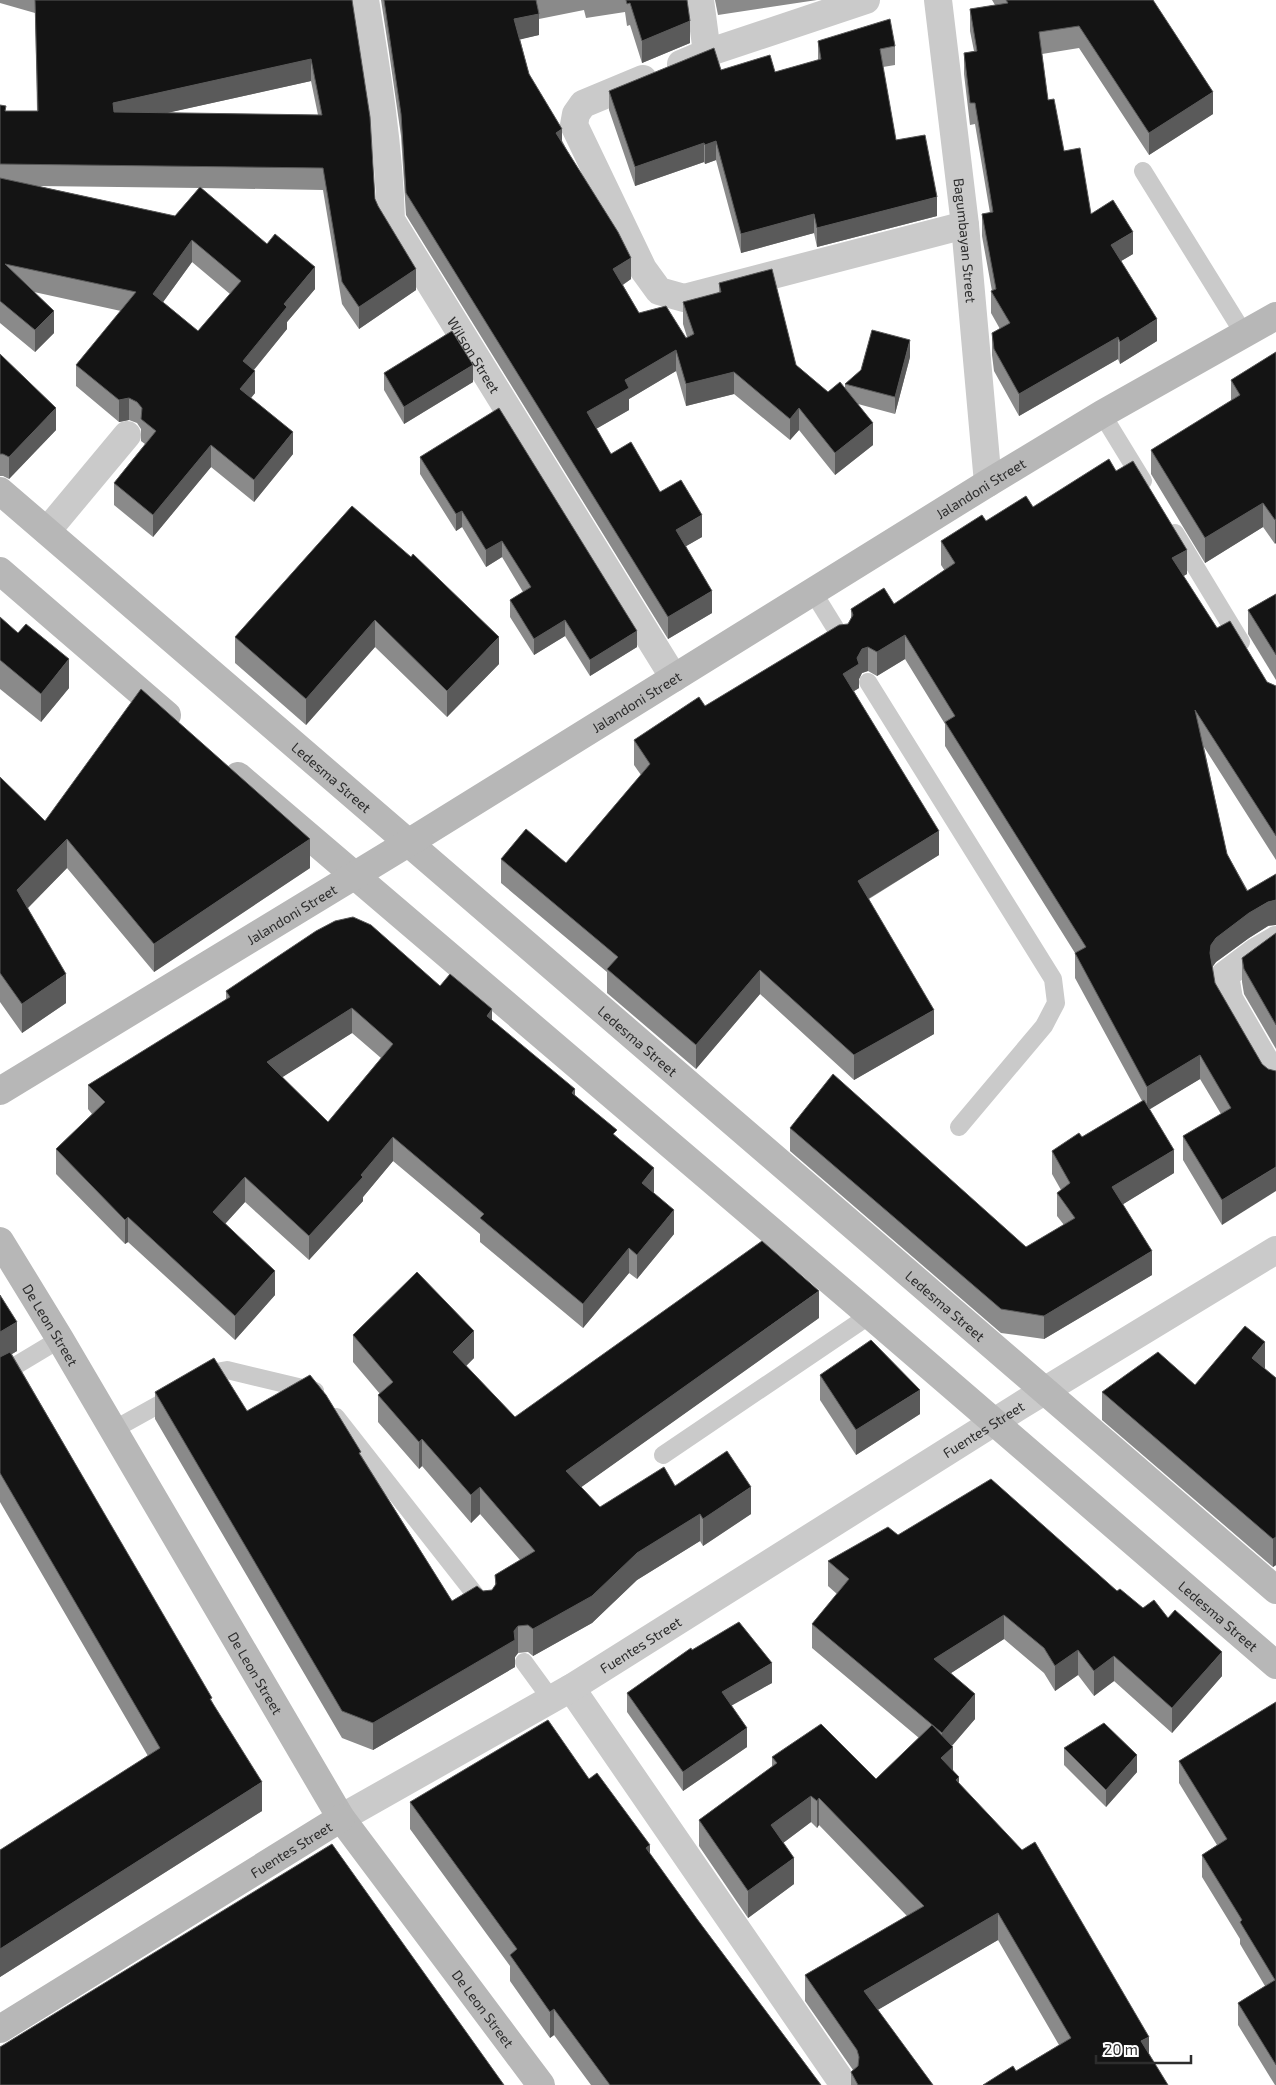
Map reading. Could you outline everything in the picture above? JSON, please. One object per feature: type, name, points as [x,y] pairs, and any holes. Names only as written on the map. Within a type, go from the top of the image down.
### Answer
[{"type":"main road","name":"Jalandoni Street","points":[[0,1091],[408,843],[988,483],[1102,414],[1276,316]]},
{"type":"main road","name":"Ledesma Street","points":[[0,491],[1276,1590]]},
{"type":"main road","points":[[0,571],[186,731]]},
{"type":"main road","name":"Ledesma Street","points":[[223,763],[870,1315],[1276,1665]]},
{"type":"main road","name":"De Leon Street","points":[[0,1241],[114,1430],[341,1818],[541,2085]]},
{"type":"main road","name":"Fuentes Street","points":[[0,2029],[341,1818]]},
{"type":"street","name":"Wilson Street","points":[[365,0],[380,90],[390,173],[391,220],[674,678]]},
{"type":"street","points":[[700,0],[707,54]]},
{"type":"street","points":[[866,0],[707,54],[583,104],[576,114],[574,125],[643,269],[659,291],[684,298],[964,225]]},
{"type":"street","name":"Bagumbayan Street","points":[[938,0],[964,225],[988,483]]},
{"type":"street","points":[[47,531],[127,435]]},
{"type":"street","points":[[1276,940],[1257,951],[1225,975],[1229,1000],[1276,1080]]},
{"type":"street","name":"Fuentes Street","points":[[341,1818],[561,1693],[1044,1391],[1276,1250]]},
{"type":"street","points":[[561,1693],[844,2085]]},
{"type":"lane","points":[[1143,171],[1244,334]]},
{"type":"lane","points":[[1102,414],[1154,498]]},
{"type":"lane","points":[[1164,515],[1250,658]]},
{"type":"lane","points":[[813,592],[842,639]]},
{"type":"lane","points":[[868,682],[1053,979],[1056,1003],[1044,1026],[959,1127]]},
{"type":"lane","points":[[663,1455],[870,1315]]},
{"type":"lane","points":[[0,1375],[60,1339]]},
{"type":"lane","points":[[114,1430],[216,1372],[227,1370],[310,1389],[317,1393],[486,1608]]},
{"type":"lane","points":[[524,1662],[561,1693]]},
{"type":"building","points":[[35,0],[352,0],[370,117],[375,199],[416,269],[359,307],[342,282],[323,168],[0,164],[0,105],[6,106],[5,111],[38,111]],"holes":[[[311,59],[322,115],[114,112],[113,103]]]},
{"type":"building","points":[[384,0],[536,0],[539,14],[514,19],[529,74],[562,129],[556,133],[618,232],[631,258],[613,269],[639,313],[666,306],[686,338],[694,334],[683,302],[721,292],[719,283],[772,269],[796,365],[828,392],[840,382],[873,423],[835,453],[799,408],[790,419],[734,372],[686,384],[676,350],[625,380],[629,388],[587,412],[611,454],[631,442],[660,492],[681,480],[702,515],[676,530],[712,591],[668,617],[406,193],[401,114]]},
{"type":"building","points":[[626,0],[687,0],[690,21],[642,41],[630,3],[627,4]]},
{"type":"building","points":[[1006,0],[1153,0],[1213,92],[1149,133],[1079,26],[1039,32],[1048,100],[1054,99],[1064,151],[1080,148],[1091,214],[1113,200],[1133,232],[1111,245],[1157,319],[1120,342],[1118,337],[1019,394],[994,349],[992,333],[1010,323],[991,291],[996,289],[982,214],[993,212],[975,103],[970,103],[964,53],[977,51],[970,9],[1008,3]]},
{"type":"building","points":[[890,19],[895,46],[880,49],[896,140],[925,135],[937,197],[817,228],[814,214],[741,234],[716,141],[705,145],[704,143],[635,167],[609,91],[714,48],[721,70],[770,55],[775,72],[821,59],[818,41]]},
{"type":"building","points":[[0,178],[175,216],[200,187],[267,244],[275,234],[315,267],[284,304],[287,307],[243,361],[255,371],[240,389],[293,432],[254,480],[211,445],[153,515],[114,483],[156,431],[141,419],[142,408],[137,402],[129,398],[119,400],[76,365],[136,292],[5,264],[54,311],[35,330],[0,301]],"holes":[[[192,240],[241,281],[198,331],[153,294]]]},
{"type":"building","points":[[872,330],[910,340],[895,397],[845,384],[861,370]]},
{"type":"building","points":[[452,331],[473,365],[404,407],[384,373]]},
{"type":"building","points":[[1276,352],[1276,519],[1263,503],[1205,538],[1151,450],[1240,395],[1231,380]]},
{"type":"building","points":[[0,354],[56,408],[9,457],[0,454]]},
{"type":"building","points":[[499,408],[637,631],[590,660],[565,620],[534,639],[510,600],[531,587],[502,541],[486,550],[462,511],[456,514],[420,457]]},
{"type":"building","points":[[1109,459],[1116,471],[1133,461],[1187,550],[1172,558],[1217,628],[1230,621],[1267,682],[1276,686],[1276,836],[1195,710],[1227,854],[1247,891],[1276,874],[1276,900],[1268,902],[1249,913],[1216,938],[1211,945],[1210,953],[1215,983],[1262,1064],[1268,1069],[1276,1071],[1276,1167],[1222,1200],[1183,1136],[1231,1108],[1200,1055],[1147,1087],[1075,953],[1086,947],[945,722],[955,716],[905,635],[877,652],[868,647],[862,649],[857,658],[859,664],[843,674],[939,831],[858,881],[934,1010],[854,1055],[760,970],[696,1045],[607,969],[618,957],[501,859],[526,829],[566,863],[650,764],[634,740],[699,697],[705,706],[839,625],[848,624],[853,615],[851,609],[884,588],[894,604],[955,563],[941,541],[982,515],[986,521],[1026,496],[1033,507]]},
{"type":"building","points":[[352,506],[411,557],[413,554],[499,637],[447,691],[375,620],[306,699],[235,637]]},
{"type":"building","points":[[1276,594],[1276,655],[1248,610]]},
{"type":"building","points":[[0,617],[18,633],[26,624],[69,659],[41,694],[0,660]]},
{"type":"building","points":[[141,689],[310,839],[154,944],[67,839],[17,890],[66,974],[22,1004],[0,973],[0,777],[45,821]]},
{"type":"building","points":[[353,917],[371,925],[440,986],[450,974],[492,1009],[487,1016],[575,1089],[572,1093],[617,1130],[613,1134],[654,1168],[642,1183],[674,1210],[637,1255],[629,1248],[583,1304],[480,1218],[484,1214],[393,1137],[361,1175],[363,1177],[309,1236],[245,1177],[213,1212],[275,1271],[235,1316],[128,1217],[125,1220],[56,1149],[105,1102],[88,1085],[230,997],[226,991],[316,931],[335,921]],"holes":[[[352,1008],[393,1044],[328,1122],[267,1062]]]},
{"type":"building","points":[[1276,933],[1276,1025],[1244,969],[1242,958]]},
{"type":"building","points":[[833,1074],[1026,1247],[1075,1218],[1057,1193],[1070,1183],[1052,1151],[1079,1133],[1082,1137],[1144,1100],[1174,1150],[1112,1187],[1152,1251],[1044,1316],[1001,1309],[790,1128]]},
{"type":"building","points":[[762,1241],[819,1291],[566,1471],[600,1507],[664,1467],[675,1486],[727,1451],[751,1487],[703,1519],[700,1514],[637,1553],[592,1596],[533,1629],[528,1625],[518,1626],[514,1631],[515,1640],[373,1723],[342,1711],[155,1392],[214,1358],[247,1411],[310,1375],[326,1395],[361,1452],[359,1453],[452,1601],[477,1586],[483,1591],[492,1590],[496,1584],[495,1575],[535,1551],[480,1487],[471,1495],[422,1439],[419,1442],[378,1395],[393,1382],[353,1335],[417,1272],[474,1331],[453,1352],[515,1417]]},
{"type":"building","points":[[0,1295],[17,1322],[0,1332]]},
{"type":"building","points":[[1245,1326],[1265,1342],[1252,1358],[1276,1378],[1276,1537],[1273,1539],[1102,1392],[1158,1352],[1195,1385]]},
{"type":"building","points":[[871,1340],[920,1390],[856,1430],[820,1375]]},
{"type":"building","points":[[10,1352],[212,1698],[210,1699],[262,1782],[0,1949],[0,1850],[160,1748],[0,1473],[0,1357]]},
{"type":"building","points":[[991,1479],[1117,1591],[1120,1589],[1143,1608],[1154,1600],[1168,1618],[1175,1610],[1222,1652],[1172,1708],[1114,1656],[1094,1671],[1078,1650],[1055,1666],[1044,1648],[1004,1615],[934,1659],[975,1694],[942,1733],[812,1624],[849,1579],[828,1561],[888,1527],[898,1535]]},
{"type":"building","points":[[739,1622],[772,1663],[722,1692],[747,1728],[683,1772],[627,1693],[691,1648],[692,1650]]},
{"type":"building","points":[[1276,1702],[1276,2065],[1238,2003],[1275,1980],[1240,1922],[1242,1920],[1202,1855],[1227,1839],[1179,1761]]},
{"type":"building","points":[[548,1720],[589,1779],[597,1773],[650,1845],[646,1848],[821,2085],[610,2085],[554,2009],[550,2012],[510,1955],[517,1949],[410,1802]]},
{"type":"building","points":[[1104,1723],[1137,1755],[1106,1790],[1064,1748]]},
{"type":"building","points":[[821,1724],[876,1779],[932,1725],[953,1747],[941,1758],[959,1777],[956,1780],[1022,1850],[1035,1842],[1149,2037],[1141,2041],[1168,2085],[983,2085],[1013,2066],[1016,2071],[1071,2038],[998,1913],[864,1991],[933,2085],[858,2085],[851,2072],[858,2066],[859,2057],[857,2050],[805,1975],[924,1906],[819,1798],[817,1801],[811,1796],[771,1825],[794,1858],[748,1891],[699,1820],[777,1763],[772,1757]]},
{"type":"building","points":[[332,1844],[504,2085],[0,2085],[0,2047]]}]
